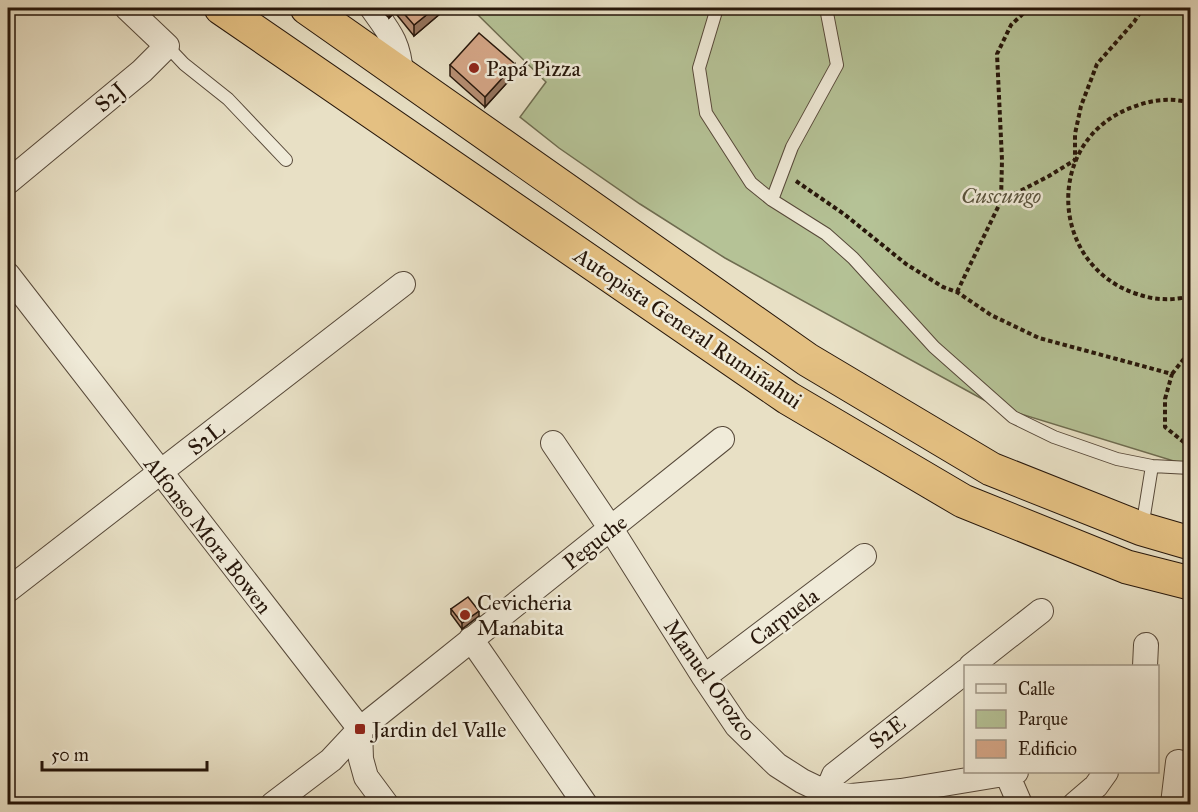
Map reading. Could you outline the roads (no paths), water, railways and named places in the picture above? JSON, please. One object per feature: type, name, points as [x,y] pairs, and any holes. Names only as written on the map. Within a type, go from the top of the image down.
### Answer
[{"type":"highway","name":"Autopista General Rumiñahui","points":[[221,8],[788,398],[963,501],[1128,567],[1191,583]]},
{"type":"highway","name":"Autopista General Rumiñahui","points":[[324,13],[401,74],[808,360],[991,470],[1142,529],[1191,543]]},
{"type":"street","points":[[127,8],[167,46]]},
{"type":"street","points":[[372,8],[396,43],[400,55],[401,74]]},
{"type":"street","name":"S2J","points":[[8,182],[142,70],[167,46]]},
{"type":"street","name":"Alfonso Mora Bowen","points":[[8,275],[360,729]]},
{"type":"street","name":"S2L","points":[[8,590],[403,284]]},
{"type":"street","name":"Peguche","points":[[273,804],[331,760],[360,729],[722,439]]},
{"type":"street","name":"Manuel Orozco","points":[[553,443],[737,726],[756,747],[824,799],[901,791],[1006,773]]},
{"type":"street","name":"Carpuela","points":[[704,677],[864,556]]},
{"type":"street","points":[[972,665],[1041,611]]},
{"type":"street","points":[[471,639],[585,804]]},
{"type":"street","name":"S2E","points":[[824,799],[834,775],[964,673]]},
{"type":"street","points":[[360,729],[361,759],[366,777],[386,804]]},
{"type":"street","points":[[1173,804],[1175,762]]},
{"type":"street","points":[[1012,773],[1020,804]]},
{"type":"street","points":[[1075,804],[1096,786],[1105,773]]},
{"type":"lane","points":[[717,8],[699,68],[706,113],[751,183],[772,200],[826,234],[853,258],[942,355],[1013,417],[1054,437],[1117,459],[1152,466],[1191,468]]},
{"type":"lane","points":[[772,200],[792,147],[837,65],[826,8]]},
{"type":"lane","points":[[167,46],[184,64],[228,99],[286,160]]},
{"type":"lane","points":[[1142,529],[1152,466]]},
{"type":"place","name":"Papá Pizza","points":[[474,68]]},
{"type":"place","name":"Cevicheria Manabita","points":[[465,615]]},
{"type":"place","name":"Jardin del Valle","points":[[360,729]]},
{"type":"park label","name":"Cuscungo","points":[[1001,195]]}]
